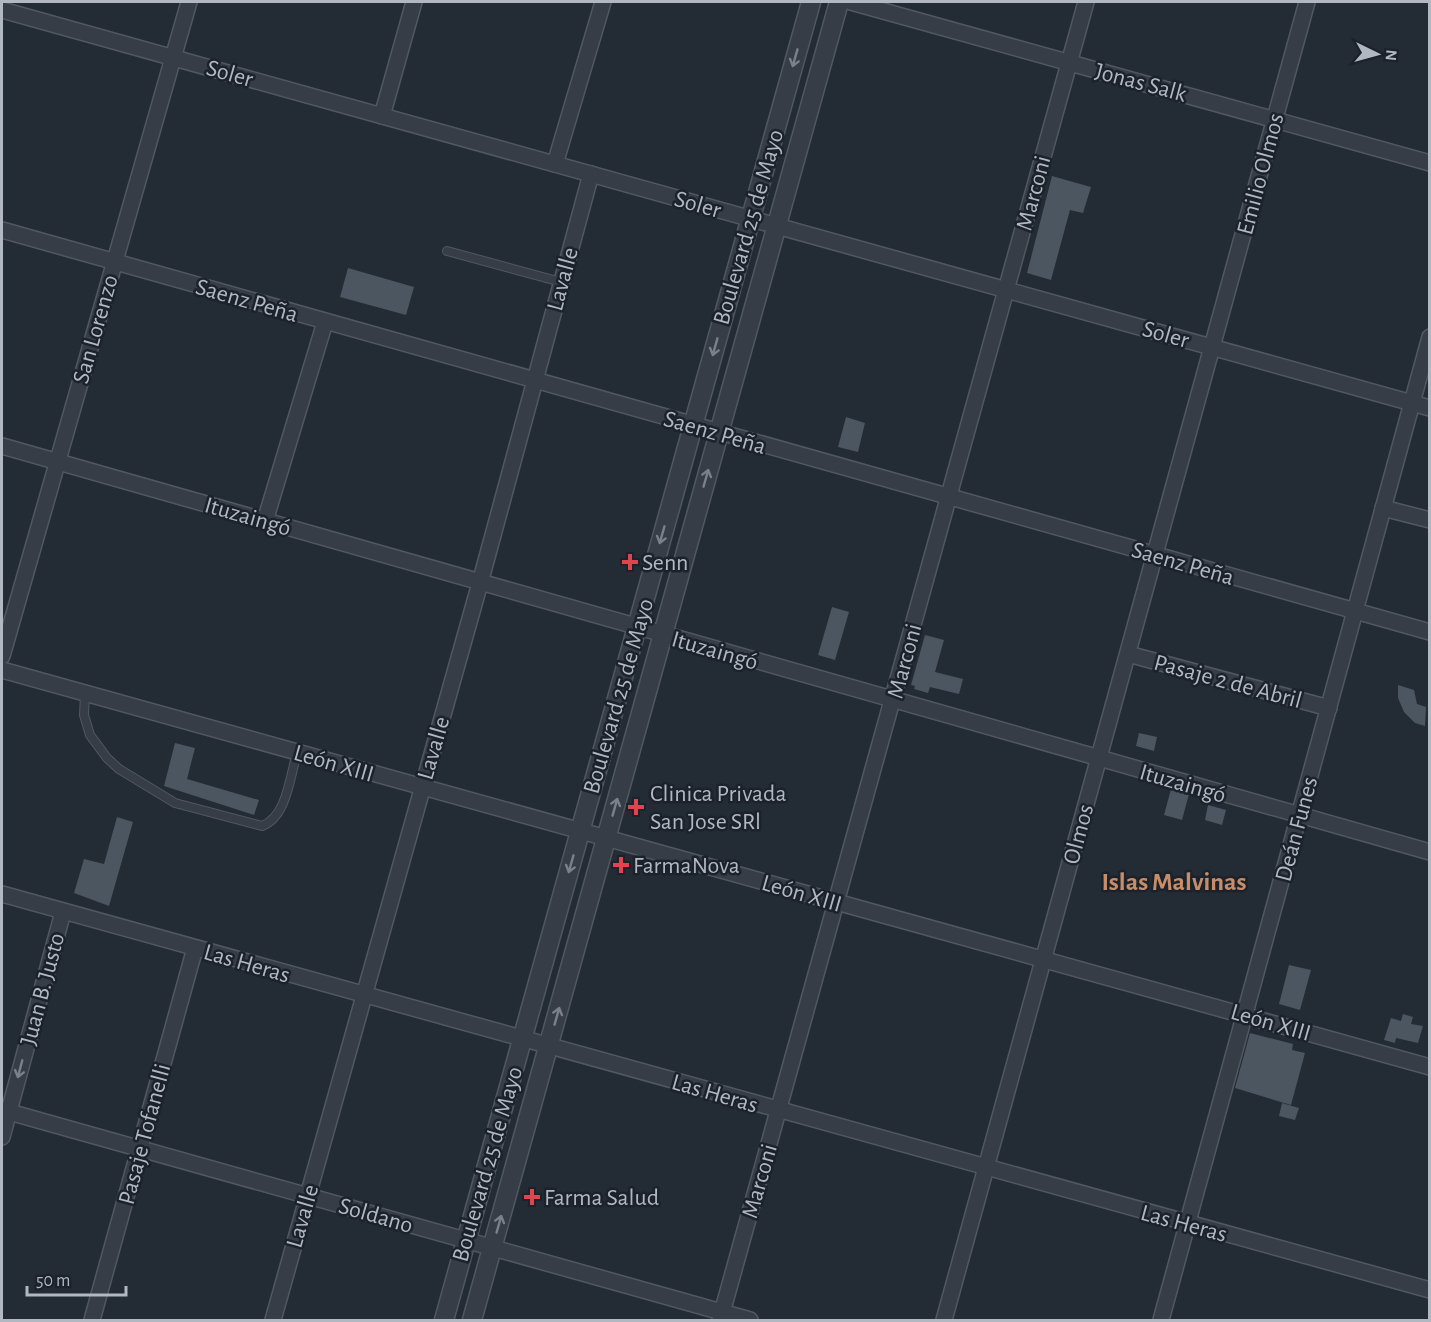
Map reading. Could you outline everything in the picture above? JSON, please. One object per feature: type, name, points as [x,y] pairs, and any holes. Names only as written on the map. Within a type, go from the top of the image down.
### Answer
[{"type":"street","name":"San Lorenzo","points":[[2,656],[189,2]]},
{"type":"street","points":[[382,116],[414,2]]},
{"type":"street","points":[[555,164],[603,2]]},
{"type":"street","name":"Boulevard 25 de Mayo","points":[[444,1320],[811,2]]},
{"type":"street","name":"Boulevard 25 de Mayo","points":[[472,1320],[839,2]]},
{"type":"street","name":"Jonas Salk","points":[[851,2],[1430,163]]},
{"type":"street","name":"Marconi","points":[[721,1316],[838,903],[1086,2]]},
{"type":"street","name":"Emilio Olmos","points":[[1212,347],[1307,2]]},
{"type":"street","name":"Soler","points":[[2,10],[1430,408]]},
{"type":"street","name":"Lavalle","points":[[273,1320],[480,583],[591,174]]},
{"type":"street","name":"Saenz Peña","points":[[2,230],[534,382],[1430,632]]},
{"type":"street","points":[[266,521],[325,322]]},
{"type":"street","name":"Deán Funes","points":[[1161,1320],[1430,337]]},
{"type":"street","name":"Olmos","points":[[944,1320],[1212,347]]},
{"type":"street","name":"Ituzaingó","points":[[2,446],[1099,760],[1430,852]]},
{"type":"street","points":[[1383,508],[1430,520]]},
{"type":"street","name":"Pasaje 2 de Abril","points":[[1128,654],[1329,708]]},
{"type":"street","name":"León XIII","points":[[2,670],[1430,1067]]},
{"type":"street","name":"Las Heras","points":[[2,894],[1430,1290]]},
{"type":"street","name":"Juan B. Justo","points":[[2,1137],[5,1111],[63,912]]},
{"type":"street","name":"Pasaje Tofanelli","points":[[92,1320],[195,948]]},
{"type":"street","name":"Soldano","points":[[5,1111],[492,1248],[721,1316],[750,1320]]},
{"type":"lane","points":[[447,251],[561,282]]},
{"type":"lane","points":[[85,694],[84,715],[90,735],[107,758],[175,803],[262,826],[272,822],[280,811],[297,753]]},
{"type":"building","points":[[1052,176],[1091,187],[1083,213],[1070,210],[1051,280],[1027,273]]},
{"type":"building","points":[[348,268],[414,287],[406,315],[340,297]]},
{"type":"building","points":[[846,417],[865,423],[858,452],[838,447]]},
{"type":"building","points":[[832,607],[849,612],[835,660],[818,655]]},
{"type":"building","points":[[925,635],[944,640],[935,672],[963,679],[959,694],[930,687],[928,693],[914,689],[915,686],[911,685]]},
{"type":"building","points":[[1398,685],[1414,690],[1417,704],[1426,707],[1425,726],[1415,723],[1404,712],[1398,698]]},
{"type":"building","points":[[1139,733],[1157,737],[1154,751],[1136,746]]},
{"type":"building","points":[[175,743],[195,748],[187,779],[259,800],[254,815],[164,786]]},
{"type":"building","points":[[1171,789],[1189,794],[1182,820],[1164,815]]},
{"type":"building","points":[[1208,805],[1226,810],[1222,825],[1205,820]]},
{"type":"building","points":[[117,817],[133,822],[109,906],[74,893],[84,859],[104,864]]},
{"type":"building","points":[[1289,965],[1311,970],[1300,1010],[1279,1004]]},
{"type":"building","points":[[1403,1014],[1413,1017],[1411,1024],[1423,1026],[1418,1043],[1396,1038],[1395,1043],[1384,1040],[1391,1018],[1401,1021]]},
{"type":"building","points":[[1250,1033],[1293,1044],[1292,1050],[1305,1053],[1291,1105],[1235,1088]]},
{"type":"building","points":[[1282,1103],[1299,1108],[1295,1120],[1279,1116]]},
{"type":"place","name":"Senn","points":[[630,562]]},
{"type":"place","name":"Clinica Privada San Jose SRl","points":[[636,807]]},
{"type":"place","name":"FarmaNova","points":[[621,865]]},
{"type":"place","name":"Farma Salud","points":[[532,1197]]},
{"type":"district","name":"Islas Malvinas","points":[[1174,881]]}]
